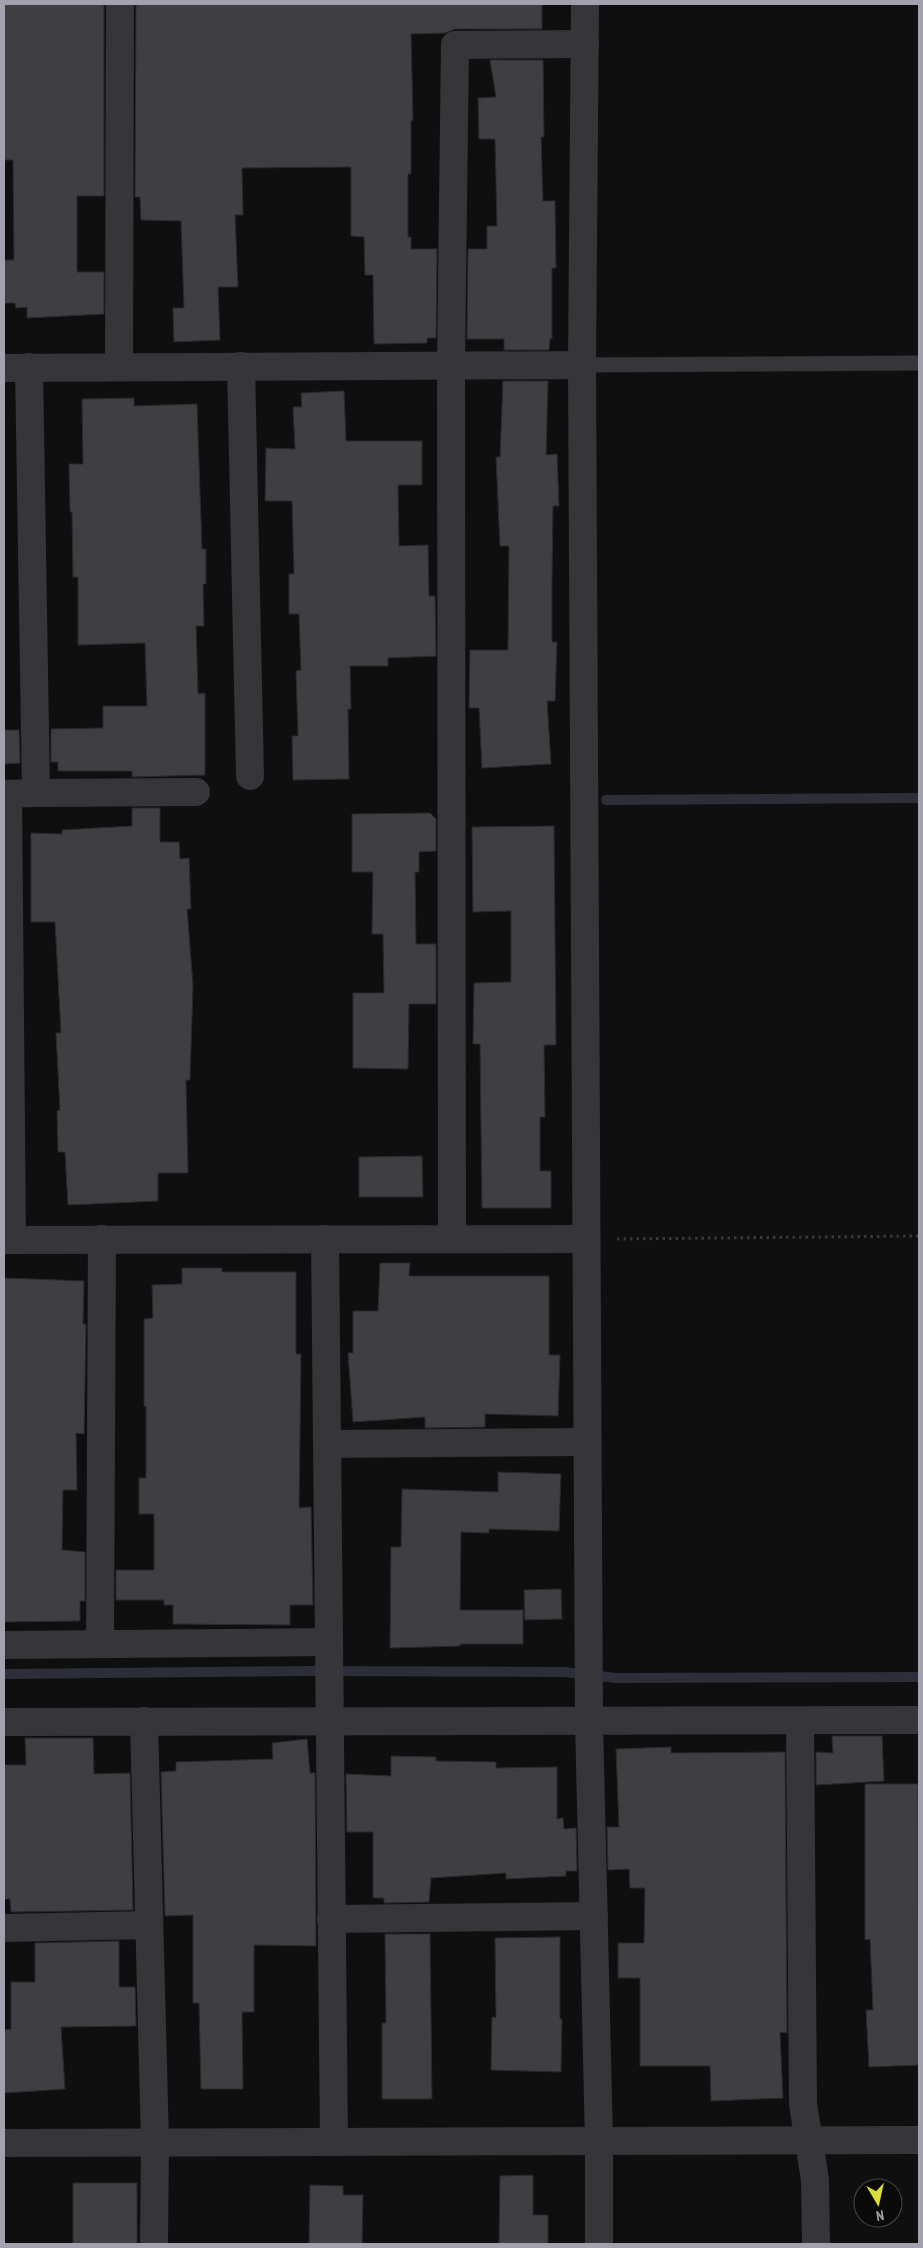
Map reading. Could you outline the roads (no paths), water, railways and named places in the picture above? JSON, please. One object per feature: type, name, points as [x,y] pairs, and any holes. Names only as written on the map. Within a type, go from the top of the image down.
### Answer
[{"type":"street","points":[[120,4],[120,367]]},
{"type":"street","points":[[585,4],[582,365],[587,1442],[589,1715],[599,2141],[599,2244]]},
{"type":"street","points":[[452,1239],[452,366],[456,45],[585,44]]},
{"type":"street","points":[[36,793],[16,367],[582,365]]},
{"type":"street","points":[[240,366],[250,776]]},
{"type":"street","points":[[196,792],[6,794],[8,1240],[586,1239]]},
{"type":"street","points":[[100,1644],[102,1239]]},
{"type":"street","points":[[326,1239],[328,1649],[334,2142]]},
{"type":"street","points":[[327,1444],[587,1442]]},
{"type":"street","points":[[4,1645],[100,1644],[328,1649]]},
{"type":"street","points":[[4,1722],[144,1721],[329,1713],[919,1720]]},
{"type":"street","points":[[800,1720],[803,2104],[815,2180],[816,2244]]},
{"type":"street","points":[[144,1721],[155,2142],[154,2244]]},
{"type":"street","points":[[331,1920],[594,1916]]},
{"type":"street","points":[[4,1928],[149,1924]]},
{"type":"street","points":[[4,2143],[919,2140]]},
{"type":"lane","points":[[582,365],[919,363]]},
{"type":"waterway","points":[[606,800],[919,798]]},
{"type":"waterway","points":[[4,1674],[309,1671],[564,1672],[616,1678],[919,1677]]}]
